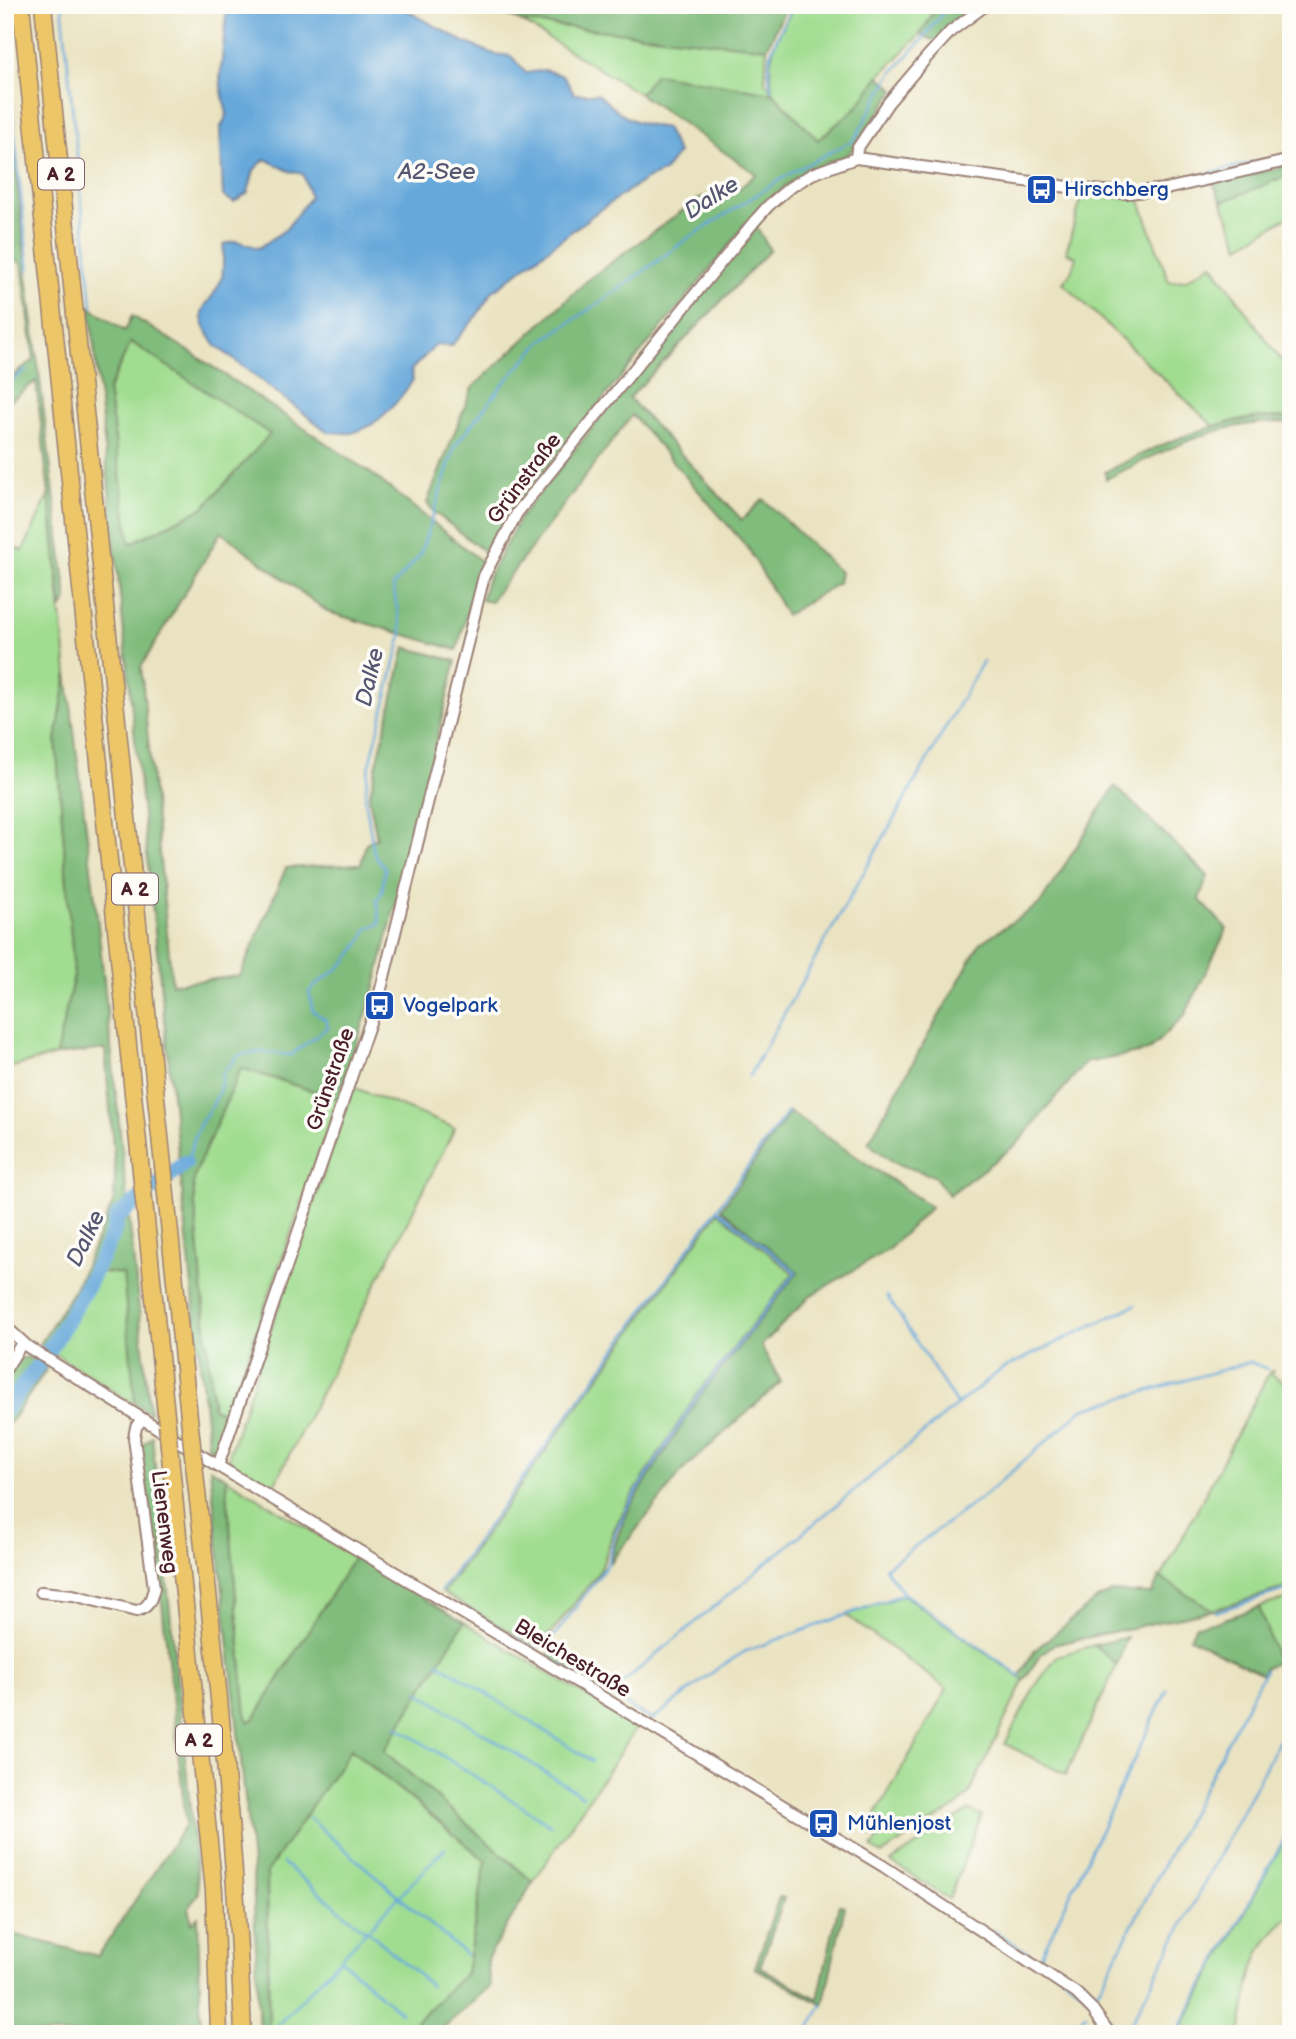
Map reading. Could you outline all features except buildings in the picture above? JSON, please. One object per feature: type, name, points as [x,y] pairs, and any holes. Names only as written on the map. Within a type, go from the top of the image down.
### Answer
[{"type":"highway","name":"A 2","points":[[20,5],[214,1892],[219,2034]]},
{"type":"highway","name":"A 2","points":[[43,5],[232,1828],[243,2034]]},
{"type":"street","points":[[856,158],[857,149],[880,115],[927,57],[951,31],[986,5]]},
{"type":"street","name":"Grünstraße","points":[[218,1466],[380,993],[490,561],[517,513],[768,206],[789,188],[812,174],[856,158],[1127,193],[1166,189],[1291,160]]},
{"type":"street","name":"Bleichestraße","points":[[5,1326],[25,1345],[218,1466],[883,1866],[1076,1993],[1093,2010],[1110,2034]]},
{"type":"street","points":[[5,1370],[25,1345]]},
{"type":"street","name":"Lienenweg","points":[[41,1592],[73,1595],[136,1611],[143,1609],[150,1602],[154,1588],[134,1438],[136,1427],[142,1419]]},
{"type":"green space","points":[[486,5],[787,5],[767,48],[522,22]]},
{"type":"green space","points":[[794,5],[938,5],[920,35],[879,76],[858,106],[818,140],[773,93],[655,74],[640,94],[522,22],[767,48],[765,81],[772,92],[770,64],[775,42]]},
{"type":"green space","points":[[938,5],[979,5],[937,41],[920,35]]},
{"type":"green space","points":[[5,64],[26,267],[67,600],[62,608],[36,381],[5,405],[5,382],[34,360],[22,264],[5,254]]},
{"type":"green space","points":[[655,74],[773,93],[818,140],[858,106],[879,76],[895,90],[848,155],[810,169],[786,185],[751,219],[512,509],[486,553],[433,511],[427,503],[472,388],[590,278],[700,198],[740,188],[756,174],[640,94]]},
{"type":"green space","points":[[1287,166],[1291,174],[1222,202],[1213,183]]},
{"type":"green space","points":[[1291,174],[1291,215],[1240,246],[1222,202]]},
{"type":"green space","points":[[1082,196],[1139,198],[1169,282],[1186,280],[1212,264],[1291,374],[1291,418],[1252,418],[1213,426],[1063,283],[1071,272],[1076,257],[1066,252]]},
{"type":"green space","points":[[756,226],[770,250],[629,398],[742,520],[763,499],[840,572],[838,583],[786,615],[748,548],[632,415],[490,602],[481,600],[487,580],[521,516]]},
{"type":"green space","points":[[90,307],[125,331],[132,316],[189,351],[372,474],[481,561],[457,650],[328,612],[221,532],[141,667],[172,984],[240,976],[286,868],[361,864],[366,843],[377,838],[369,797],[405,647],[456,661],[374,991],[338,1099],[241,1068],[198,1166],[193,1183],[213,1408],[227,1414],[258,1327],[261,1328],[221,1443],[209,1450]],"holes":[[[131,342],[270,434],[203,508],[130,544],[108,390]]]},
{"type":"green space","points":[[131,342],[271,434],[203,508],[129,544],[108,390]]},
{"type":"green space","points":[[1257,418],[1291,418],[1291,423],[1242,425],[1218,431],[1172,447],[1106,479],[1105,472],[1179,438],[1217,426]]},
{"type":"green space","points":[[49,494],[67,674],[56,740],[74,975],[56,1055],[5,1069],[5,568],[15,548],[23,551]]},
{"type":"green space","points":[[67,674],[97,916],[150,1413],[135,1404],[123,1274],[101,1272],[52,1352],[40,1344],[75,1288],[114,1201],[115,1170],[105,1049],[56,1055],[74,975],[56,740]]},
{"type":"green space","points":[[1115,786],[1208,876],[1199,899],[1227,929],[1185,1015],[1148,1051],[1085,1063],[1017,1144],[949,1195],[934,1176],[895,1163],[868,1143],[980,943],[1040,904]]},
{"type":"green space","points":[[241,1068],[338,1099],[227,1414],[213,1408],[193,1183]]},
{"type":"green space","points":[[353,1087],[455,1128],[272,1489],[234,1469],[229,1458],[230,1451]]},
{"type":"green space","points":[[790,1112],[931,1207],[889,1249],[810,1296],[761,1346],[781,1382],[685,1468],[610,1563],[630,1507],[700,1396],[798,1272],[721,1209]]},
{"type":"green space","points":[[718,1212],[793,1273],[697,1394],[627,1504],[614,1530],[601,1569],[552,1632],[533,1645],[443,1593]]},
{"type":"green space","points":[[101,1272],[124,1274],[135,1404],[52,1352]]},
{"type":"green space","points":[[28,1357],[46,1370],[5,1430],[5,1380],[19,1359]]},
{"type":"green space","points":[[1273,1370],[1271,1374],[1291,1386],[1291,1586],[1213,1610],[1161,1578]]},
{"type":"green space","points":[[152,1436],[197,1876],[198,1894],[189,1907],[192,1923],[198,1917],[201,2034],[5,2034],[5,1932],[98,1956],[186,1824],[162,1603],[140,1447]]},
{"type":"green space","points":[[210,1468],[226,1478],[246,1717],[249,1722],[254,1719],[354,1557],[464,1622],[384,1751],[533,1882],[487,1959],[490,1986],[436,2034],[403,2034],[466,1973],[486,1861],[351,1749],[267,1872],[269,2034],[259,2034],[253,1873]]},
{"type":"green space","points":[[226,1478],[354,1557],[254,1719],[249,1722],[246,1718]]},
{"type":"green space","points":[[1159,1577],[1213,1610],[1053,1645],[1041,1654],[1024,1680],[1019,1677],[1035,1650],[1097,1599],[1112,1592],[1152,1594]]},
{"type":"green space","points":[[904,1595],[1024,1680],[969,1794],[957,1806],[882,1854],[872,1848],[878,1839],[866,1832],[947,1689],[846,1615]]},
{"type":"green space","points":[[1291,1597],[1291,1687],[1286,1688],[1259,1607]]},
{"type":"green space","points":[[1259,1607],[1278,1662],[1265,1668],[1262,1674],[1190,1638],[1196,1625],[1213,1623]]},
{"type":"green space","points":[[464,1622],[637,1727],[533,1882],[384,1751]]},
{"type":"green space","points":[[1127,1637],[1117,1665],[1094,1645]]},
{"type":"green space","points":[[1094,1645],[1117,1665],[1066,1775],[1005,1744],[1034,1688],[1057,1656]]},
{"type":"green space","points":[[552,1649],[609,1692],[547,1656]]},
{"type":"green space","points":[[350,1749],[486,1861],[466,1973],[403,2034],[269,2034],[267,1872]]},
{"type":"green space","points":[[969,1810],[982,1815],[949,1899],[891,1862]]},
{"type":"green space","points":[[1291,1828],[1291,1916],[1267,1940],[1259,1954],[1249,1984],[1240,2034],[1189,2034],[1181,2029]]},
{"type":"green space","points":[[779,1897],[784,1898],[760,1967],[818,1999],[839,1905],[845,1906],[823,2005],[755,1968]]},
{"type":"water","name":"A2-See","points":[[227,5],[397,5],[464,42],[494,54],[511,56],[526,73],[545,70],[564,76],[574,94],[598,94],[629,119],[666,128],[678,153],[664,172],[646,179],[597,212],[492,292],[476,317],[451,346],[436,345],[411,370],[413,380],[379,420],[351,433],[328,432],[215,345],[203,321],[204,308],[222,277],[224,244],[236,241],[259,248],[286,229],[310,197],[303,174],[289,171],[265,159],[254,170],[248,192],[234,202],[223,196],[220,129],[227,115],[220,81]]},
{"type":"waterway","points":[[62,5],[92,306]]},
{"type":"waterway","points":[[771,89],[771,54],[792,5]]},
{"type":"waterway","name":"Dalke","points":[[185,1163],[198,1127],[215,1100],[222,1073],[239,1055],[262,1052],[291,1055],[328,1027],[326,1020],[313,1011],[309,992],[345,962],[368,928],[380,924],[377,899],[382,892],[385,868],[374,854],[365,798],[368,773],[402,634],[393,586],[420,555],[455,446],[504,383],[542,341],[690,237],[794,171],[854,140],[892,73],[923,39],[948,5]]},
{"type":"waterway","points":[[5,44],[29,271]]},
{"type":"waterway","points":[[1201,175],[1291,154]]},
{"type":"waterway","points":[[5,386],[26,370]]},
{"type":"waterway","points":[[749,1076],[983,661]]},
{"type":"waterway","points":[[441,1591],[788,1111]]},
{"type":"waterway","name":"Dalke","points":[[5,1410],[50,1349],[83,1293],[113,1234],[117,1217],[185,1163]]},
{"type":"waterway","points":[[534,1649],[555,1635],[607,1565],[616,1531],[628,1506],[698,1395],[796,1272],[717,1209]]},
{"type":"waterway","points":[[887,1296],[957,1405],[1002,1369],[1135,1305]]},
{"type":"waterway","points":[[467,1609],[652,1720],[718,1668],[746,1651],[904,1594],[885,1568],[985,1495],[1083,1409],[1250,1362],[1267,1369]]},
{"type":"waterway","points":[[609,1694],[957,1405]]},
{"type":"waterway","points":[[1215,1612],[1291,1588]]},
{"type":"waterway","points":[[906,1595],[1020,1676]]},
{"type":"waterway","points":[[437,1662],[592,1761]]},
{"type":"waterway","points":[[1092,1998],[1265,1670]]},
{"type":"waterway","points":[[993,1930],[1039,1960],[1167,1690]]},
{"type":"waterway","points":[[418,1692],[583,1796]]},
{"type":"waterway","points":[[1125,2034],[1291,1718]]},
{"type":"waterway","points":[[396,1726],[551,1825]]},
{"type":"waterway","points":[[309,1818],[466,1955]]},
{"type":"waterway","points":[[1176,2034],[1291,1827]]},
{"type":"waterway","points":[[269,2034],[445,1848]]},
{"type":"waterway","points":[[283,1863],[366,1931]]},
{"type":"waterway","points":[[368,1931],[431,1986]]},
{"type":"waterway","points":[[340,1959],[400,2012]]},
{"type":"waterway","points":[[1039,1960],[1084,1993],[1120,2034]]},
{"type":"waterway","points":[[806,2034],[822,2005]]},
{"type":"waterway","points":[[1062,2034],[1086,2015]]},
{"type":"place","name":"Hirschberg","points":[[1041,189]]},
{"type":"place","name":"Vogelpark","points":[[380,1005]]},
{"type":"place","name":"Mühlenjost","points":[[824,1823]]}]
